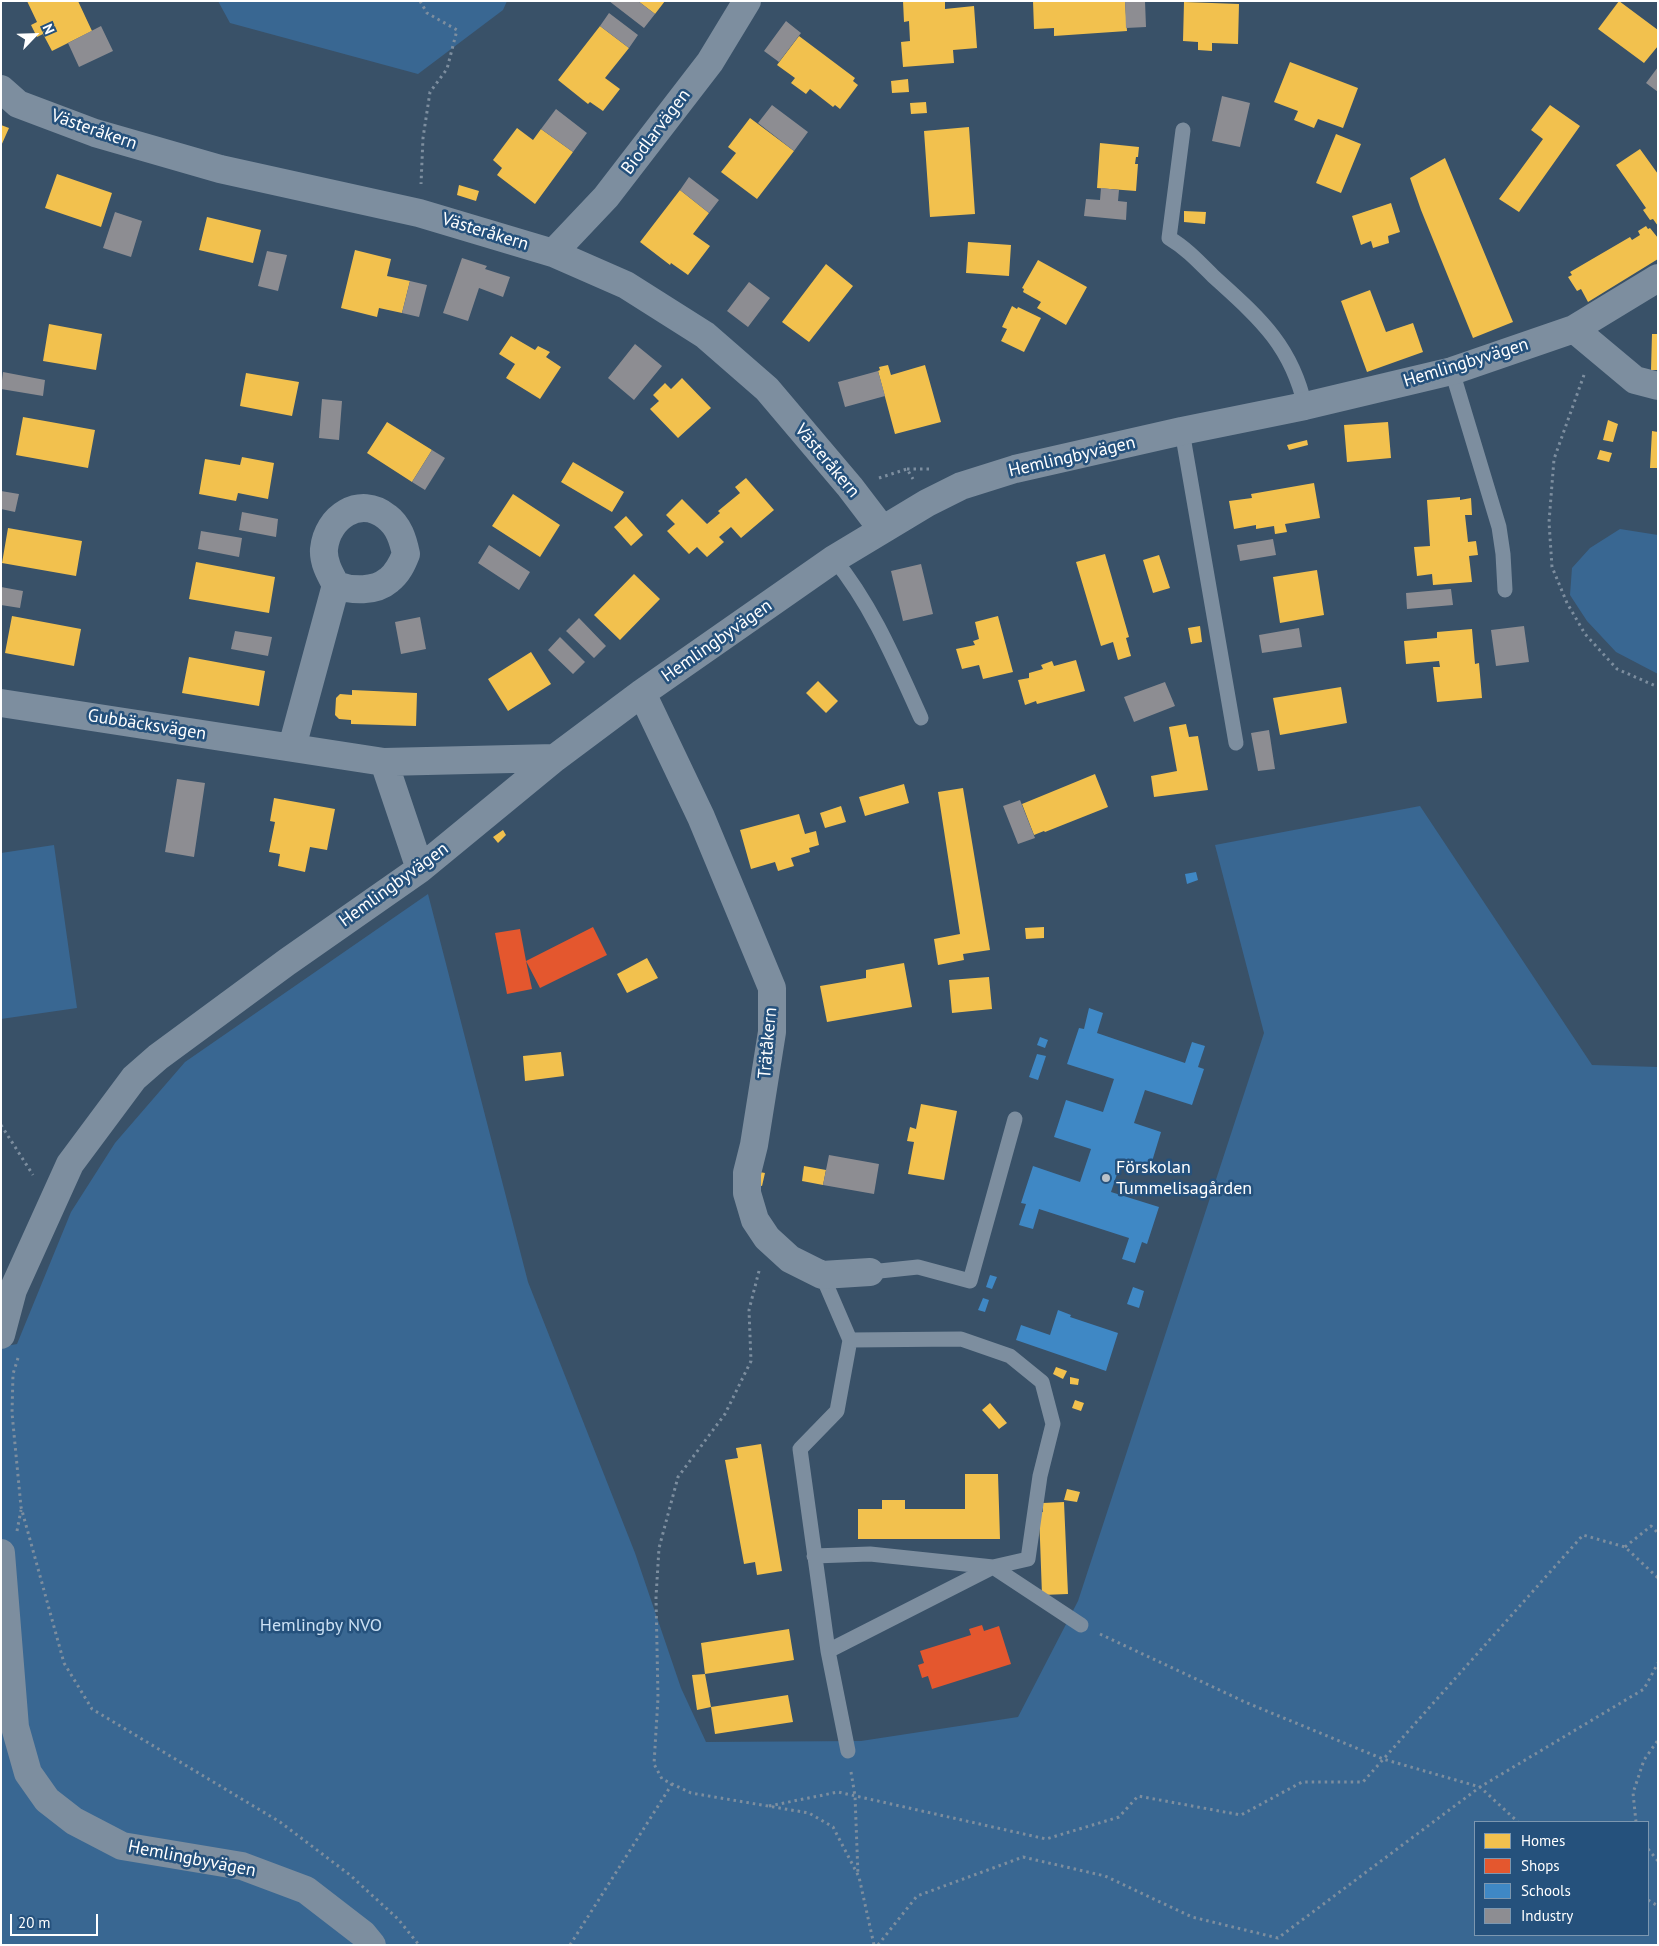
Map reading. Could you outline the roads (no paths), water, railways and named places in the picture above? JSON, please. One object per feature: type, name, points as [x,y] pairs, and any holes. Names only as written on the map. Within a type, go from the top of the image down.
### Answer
[{"type":"street","name":"Biodlarvägen","points":[[553,253],[606,197],[710,62],[748,1]]},
{"type":"street","name":"Västeråkern","points":[[1,89],[18,104],[95,133],[220,170],[419,213],[553,253],[626,285],[706,335],[767,388],[850,487],[882,529]]},
{"type":"street","name":"Hemlingbyvägen","points":[[10,1346],[13,1290],[51,1204],[70,1164],[134,1078],[158,1057],[287,962],[420,869],[555,758],[642,693],[834,559],[927,503],[961,486],[1015,469],[1182,431],[1305,406],[1452,371],[1574,329],[1658,278]]},
{"type":"street","points":[[1574,329],[1635,380],[1658,386]]},
{"type":"street","points":[[292,747],[336,585]]},
{"type":"street","name":"Trätåkern","points":[[642,693],[701,818],[772,988],[772,1032],[754,1145],[747,1173],[747,1193],[755,1220],[767,1238],[790,1259],[822,1275]]},
{"type":"street","name":"Gubbäcksvägen","points":[[1,703],[384,762],[555,758]]},
{"type":"street","points":[[384,762],[420,869]]},
{"type":"street","points":[[822,1275],[870,1272]]},
{"type":"street","name":"Hemlingbyvägen","points":[[1,1553],[15,1727],[28,1773],[47,1800],[74,1821],[122,1846],[242,1866],[306,1890],[363,1934],[372,1945]]},
{"type":"lane","points":[[1183,130],[1169,238],[1189,252],[1249,308],[1270,332],[1290,362],[1300,383],[1305,406]]},
{"type":"lane","points":[[1452,371],[1499,527],[1506,590]]},
{"type":"lane","points":[[1182,431],[1236,743]]},
{"type":"lane","points":[[834,559],[847,574],[865,604],[893,656],[921,718]]},
{"type":"lane","points":[[870,1272],[918,1267],[970,1281],[1015,1119]]},
{"type":"lane","points":[[822,1275],[850,1340],[836,1411],[800,1449],[828,1651],[848,1751]]},
{"type":"lane","points":[[828,1651],[993,1567],[1028,1559],[1040,1476],[1053,1424],[1042,1382],[1010,1356],[961,1340],[850,1340]]},
{"type":"lane","points":[[814,1556],[870,1554],[993,1567],[1081,1625]]},
{"type":"place","name":"Förskolan Tummelisagården","points":[[1106,1178]]},
{"type":"park label","name":"Hemlingby NVO","points":[[321,1626]]}]
